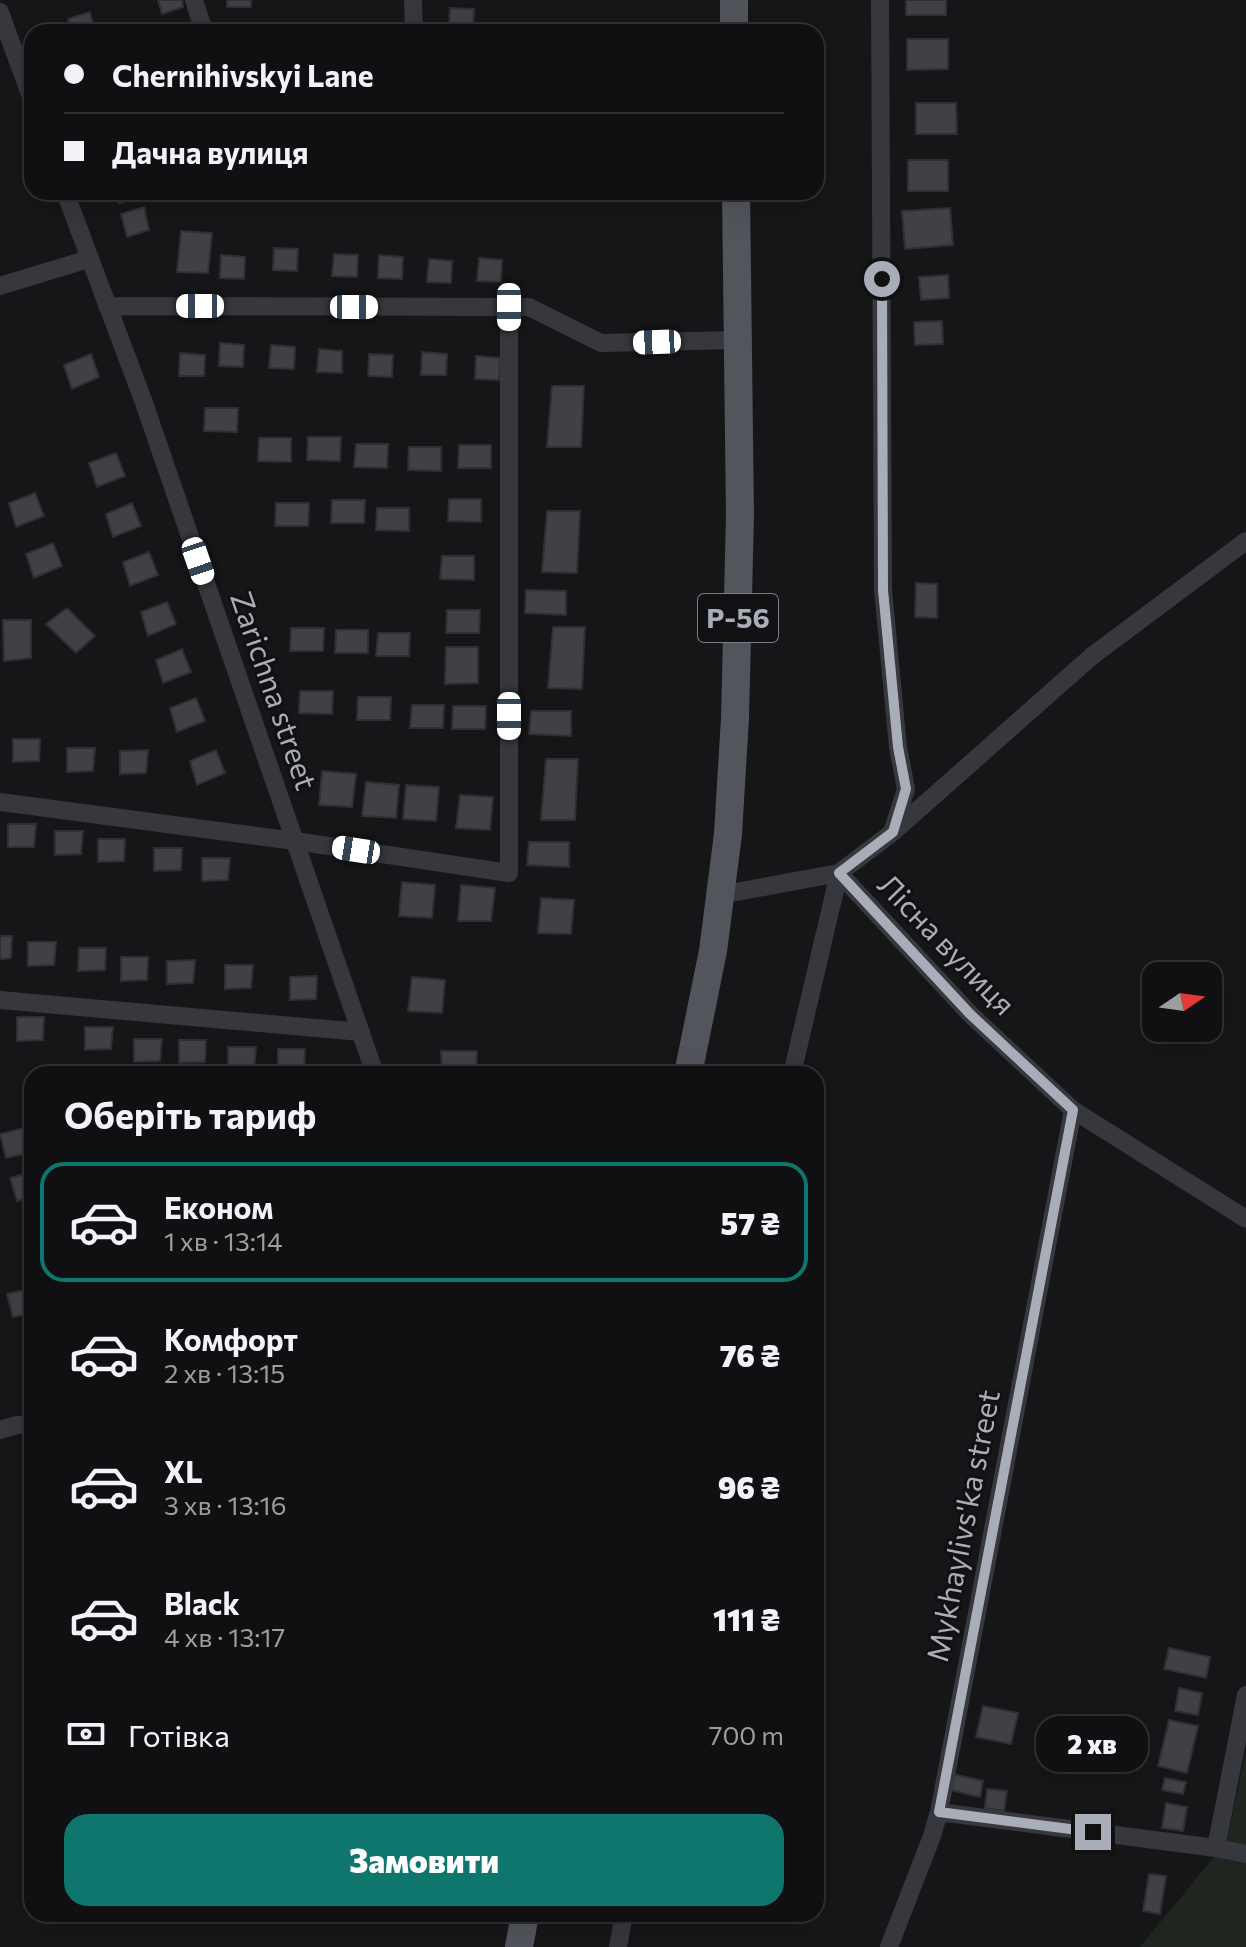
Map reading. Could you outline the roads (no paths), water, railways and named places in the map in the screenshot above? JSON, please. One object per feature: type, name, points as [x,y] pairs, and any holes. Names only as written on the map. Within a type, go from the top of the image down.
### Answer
[{"type":"main road","points":[[734,0],[734,24]]},
{"type":"main road","name":"Р-56","points":[[690,1066],[713,951],[728,834],[735,718],[740,516],[736,200]]},
{"type":"main road","points":[[519,1947],[524,1922]]},
{"type":"main road","points":[[531,1947],[533,1922]]},
{"type":"street","points":[[194,0],[199,24]]},
{"type":"street","points":[[413,0],[414,24]]},
{"type":"street","points":[[880,0],[883,590],[898,747],[906,789],[893,832]]},
{"type":"street","points":[[0,12],[24,74]]},
{"type":"street","name":"Zarichna street","points":[[68,200],[143,400],[372,1066]]},
{"type":"street","points":[[0,286],[89,259]]},
{"type":"street","points":[[107,306],[529,307],[601,343],[738,340]]},
{"type":"street","points":[[0,802],[509,873],[509,307]]},
{"type":"street","name":"Лісна вулиця","points":[[1246,541],[1092,656],[893,832],[839,873],[970,1014],[1073,1110],[1246,1219]]},
{"type":"street","points":[[720,895],[839,873],[794,1066]]},
{"type":"street","points":[[0,1000],[361,1032]]},
{"type":"street","name":"Mykhaylivsʹka street","points":[[889,1947],[939,1812],[1073,1110]]},
{"type":"street","points":[[1216,1848],[1246,1695]]},
{"type":"street","points":[[939,1812],[1246,1854]]},
{"type":"street","points":[[618,1947],[623,1922]]}]
